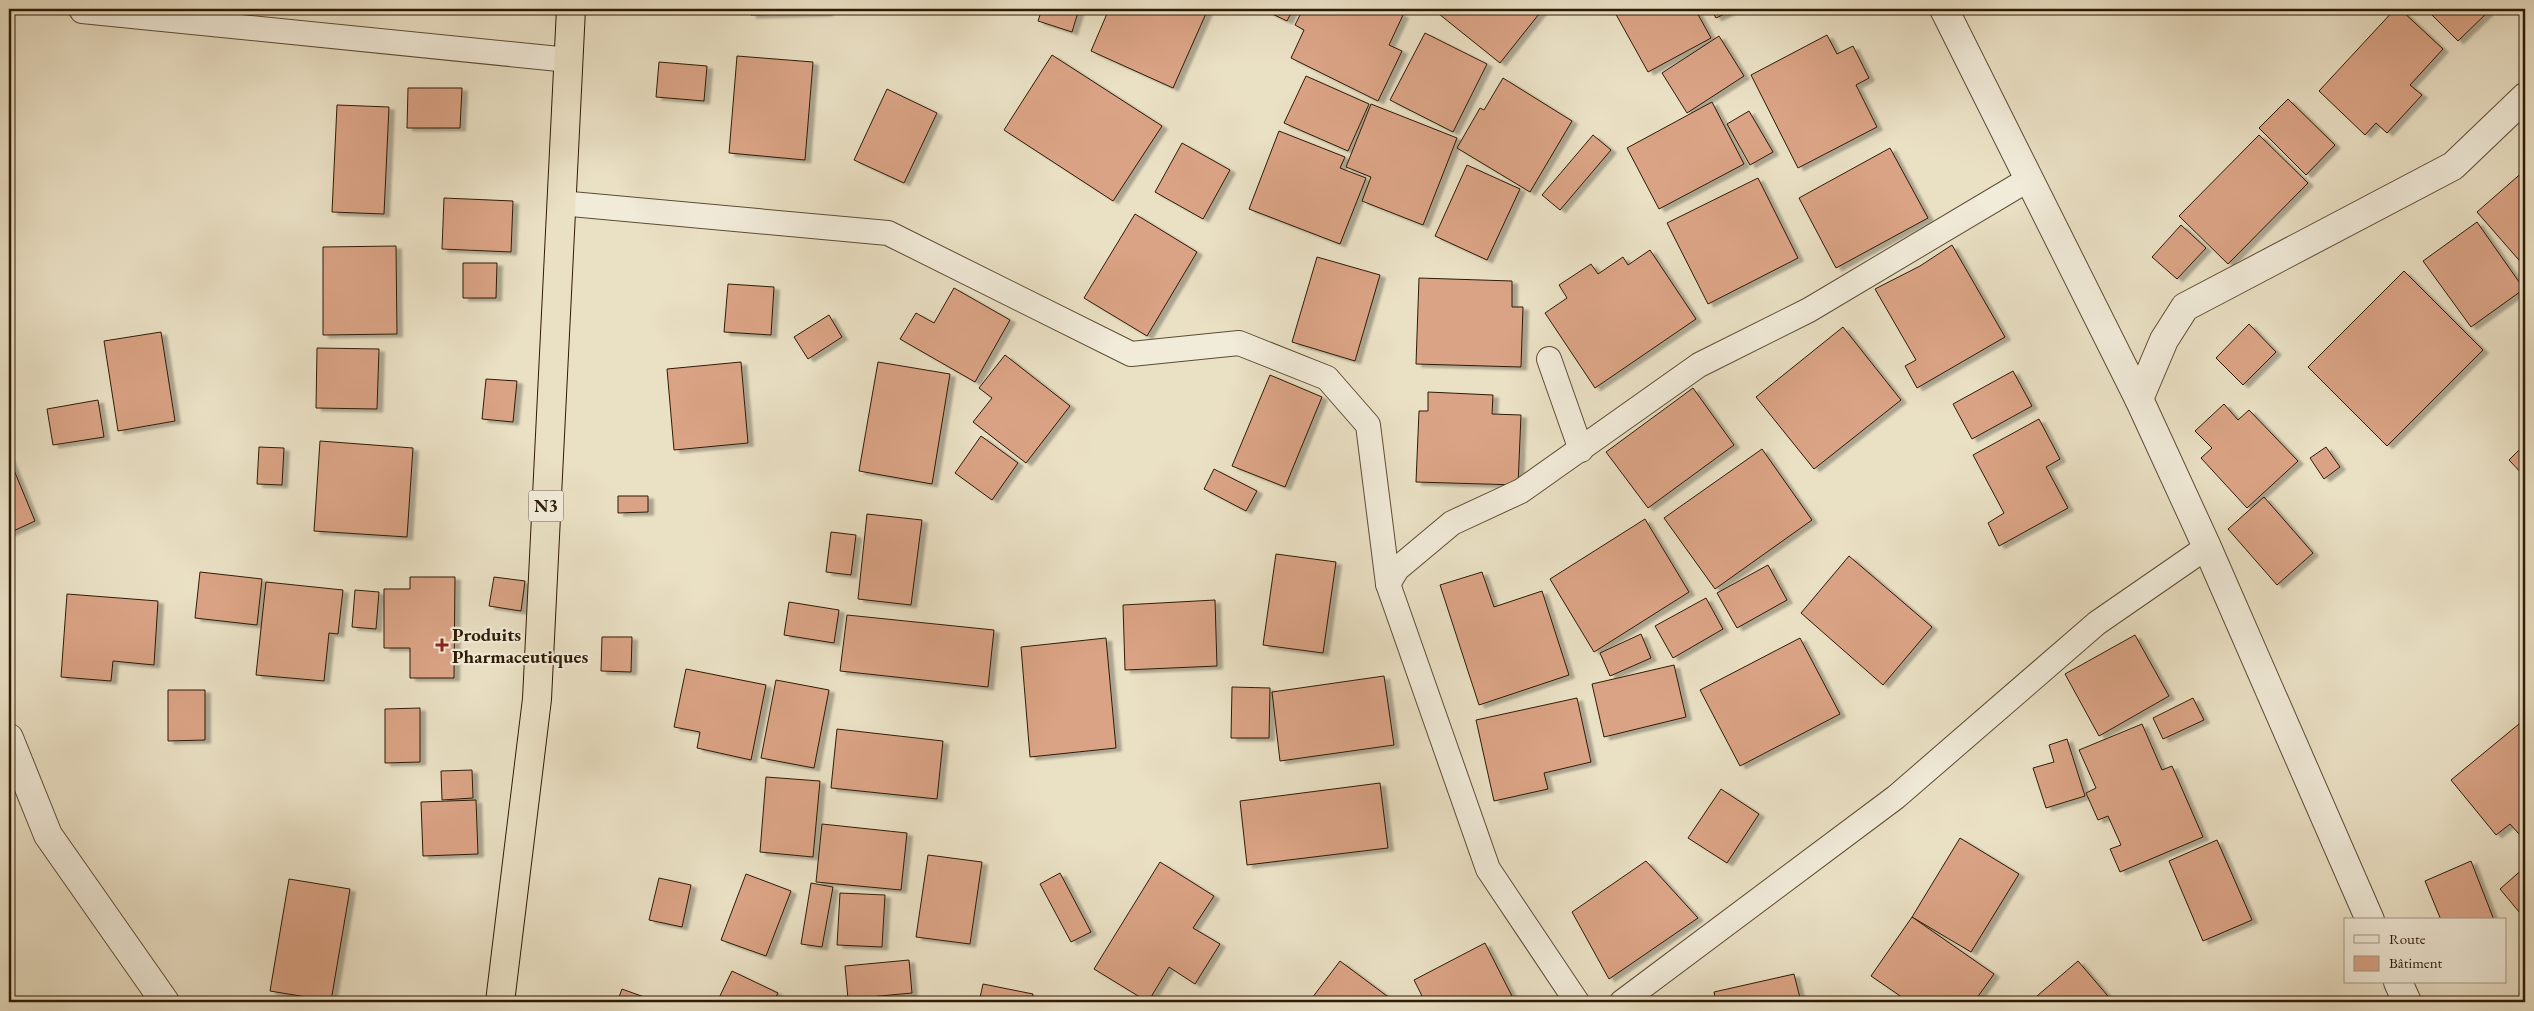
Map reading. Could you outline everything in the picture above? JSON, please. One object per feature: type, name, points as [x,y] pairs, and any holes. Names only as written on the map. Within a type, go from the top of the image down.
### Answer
[{"type":"highway","name":"N3","points":[[500,1002],[537,699],[571,9]]},
{"type":"street","points":[[1944,9],[2139,399],[2207,547],[2369,918]]},
{"type":"street","points":[[2139,399],[2164,340],[2185,307],[2453,166],[2525,97]]},
{"type":"street","points":[[9,738],[48,835],[166,1002]]},
{"type":"street","points":[[2399,984],[2406,1002]]},
{"type":"lane","points":[[82,11],[569,60]]},
{"type":"lane","points":[[1388,584],[1397,569],[1452,523],[1521,491],[1699,366],[1809,310],[2029,179]]},
{"type":"lane","points":[[560,203],[888,233],[1131,354],[1239,343],[1327,378],[1368,425],[1388,584],[1488,869],[1577,1002]]},
{"type":"lane","points":[[1549,359],[1581,450]]},
{"type":"lane","points":[[1622,1002],[1896,797],[2096,623],[2207,547]]},
{"type":"building","points":[[750,9],[827,9],[827,13],[751,15]]},
{"type":"building","points":[[1042,9],[1079,9],[1072,32],[1038,21]]},
{"type":"building","points":[[1109,9],[1208,9],[1173,88],[1091,51]]},
{"type":"building","points":[[1262,9],[1293,9],[1287,21]]},
{"type":"building","points":[[1303,9],[1390,9],[1403,15],[1389,45],[1402,51],[1378,101],[1291,58],[1304,30],[1295,25]]},
{"type":"building","points":[[1443,9],[1543,9],[1500,63],[1439,14]]},
{"type":"building","points":[[1613,9],[1695,9],[1711,38],[1648,72]]},
{"type":"building","points":[[1711,9],[1735,9],[1716,18]]},
{"type":"building","points":[[2395,9],[2400,9],[2443,49],[2410,85],[2422,95],[2387,133],[2376,123],[2365,135],[2319,91]]},
{"type":"building","points":[[2426,9],[2491,9],[2458,41]]},
{"type":"building","points":[[1425,33],[1487,64],[1453,132],[1390,100]]},
{"type":"building","points":[[1827,35],[1837,54],[1853,46],[1869,78],[1856,85],[1877,127],[1798,168],[1751,75]]},
{"type":"building","points":[[1719,36],[1744,76],[1687,113],[1662,73]]},
{"type":"building","points":[[1052,55],[1162,126],[1113,201],[1004,130]]},
{"type":"building","points":[[737,56],[813,62],[805,160],[729,153]]},
{"type":"building","points":[[659,62],[707,66],[704,101],[656,97]]},
{"type":"building","points":[[1306,76],[1369,104],[1348,151],[1284,123]]},
{"type":"building","points":[[1503,78],[1572,121],[1530,192],[1457,148],[1480,108],[1484,110]]},
{"type":"building","points":[[408,88],[462,88],[460,128],[407,128]]},
{"type":"building","points":[[887,89],[937,113],[904,183],[854,160]]},
{"type":"building","points":[[2288,99],[2335,145],[2306,175],[2259,128]]},
{"type":"building","points":[[1712,102],[1744,164],[1659,209],[1627,148]]},
{"type":"building","points":[[1371,104],[1457,138],[1423,225],[1362,201],[1371,177],[1346,167]]},
{"type":"building","points":[[337,105],[389,107],[384,214],[332,212]]},
{"type":"building","points":[[1749,111],[1773,152],[1750,165],[1727,124]]},
{"type":"building","points":[[1279,131],[1345,157],[1340,168],[1366,178],[1340,244],[1249,209]]},
{"type":"building","points":[[1593,135],[1611,150],[1560,210],[1542,195]]},
{"type":"building","points":[[2259,135],[2308,183],[2228,264],[2179,216]]},
{"type":"building","points":[[1182,143],[1230,170],[1203,219],[1155,192]]},
{"type":"building","points":[[1890,148],[1928,218],[1836,268],[1799,198]]},
{"type":"building","points":[[1467,165],[1520,189],[1487,260],[1435,236]]},
{"type":"building","points":[[2525,170],[2525,267],[2477,212]]},
{"type":"building","points":[[1758,178],[1798,258],[1708,304],[1667,223]]},
{"type":"building","points":[[444,198],[513,201],[511,252],[442,249]]},
{"type":"building","points":[[1135,214],[1197,252],[1147,336],[1084,298]]},
{"type":"building","points":[[2477,222],[2524,289],[2471,327],[2423,261]]},
{"type":"building","points":[[2181,225],[2206,248],[2177,279],[2152,257]]},
{"type":"building","points":[[1952,245],[2005,337],[1917,388],[1905,366],[1916,360],[1875,289],[1920,266]]},
{"type":"building","points":[[396,246],[397,334],[323,335],[323,247]]},
{"type":"building","points":[[1650,250],[1696,319],[1595,388],[1545,313],[1567,298],[1559,285],[1591,264],[1598,274],[1623,257],[1628,265]]},
{"type":"building","points":[[1317,257],[1380,275],[1355,361],[1292,342]]},
{"type":"building","points":[[463,263],[497,263],[496,298],[463,298]]},
{"type":"building","points":[[2404,271],[2483,350],[2387,446],[2308,367]]},
{"type":"building","points":[[1419,278],[1512,281],[1512,307],[1523,307],[1521,367],[1416,364]]},
{"type":"building","points":[[728,284],[774,287],[771,335],[724,332]]},
{"type":"building","points":[[954,288],[1010,320],[975,382],[900,339],[916,313],[934,323]]},
{"type":"building","points":[[829,315],[842,337],[808,359],[794,337]]},
{"type":"building","points":[[2249,324],[2276,352],[2243,385],[2216,358]]},
{"type":"building","points":[[1843,327],[1901,400],[1814,469],[1756,397]]},
{"type":"building","points":[[161,332],[175,421],[118,431],[104,341]]},
{"type":"building","points":[[317,348],[379,349],[377,409],[316,408]]},
{"type":"building","points":[[1005,355],[1070,406],[1026,463],[973,422],[992,398],[979,388]]},
{"type":"building","points":[[741,362],[748,443],[674,450],[667,369]]},
{"type":"building","points":[[878,362],[950,374],[932,484],[859,471]]},
{"type":"building","points":[[2013,371],[2032,406],[1972,439],[1953,404]]},
{"type":"building","points":[[1270,375],[1322,397],[1285,487],[1232,466]]},
{"type":"building","points":[[486,379],[517,381],[513,422],[482,419]]},
{"type":"building","points":[[1693,388],[1734,445],[1648,508],[1606,452]]},
{"type":"building","points":[[1428,392],[1493,395],[1492,414],[1521,415],[1518,485],[1416,482],[1419,411],[1428,411]]},
{"type":"building","points":[[98,400],[104,437],[53,445],[47,409]]},
{"type":"building","points":[[2224,404],[2238,420],[2249,410],[2298,461],[2247,508],[2201,458],[2212,448],[2195,431]]},
{"type":"building","points":[[2039,419],[2060,459],[2046,467],[2068,508],[1999,546],[1988,523],[2004,513],[1973,455]]},
{"type":"building","points":[[981,436],[1018,463],[992,500],[955,473]]},
{"type":"building","points":[[320,441],[413,448],[407,537],[314,531]]},
{"type":"building","points":[[2525,444],[2525,477],[2509,460]]},
{"type":"building","points":[[259,447],[284,448],[282,485],[257,484]]},
{"type":"building","points":[[2326,447],[2340,467],[2324,479],[2310,458]]},
{"type":"building","points":[[1762,449],[1812,520],[1715,589],[1664,518]]},
{"type":"building","points":[[9,458],[35,521],[9,533]]},
{"type":"building","points":[[1214,469],[1257,491],[1246,511],[1204,489]]},
{"type":"building","points":[[618,496],[648,496],[648,512],[618,513]]},
{"type":"building","points":[[2264,497],[2313,553],[2277,585],[2228,529]]},
{"type":"building","points":[[867,514],[922,520],[911,605],[858,599]]},
{"type":"building","points":[[1645,519],[1689,592],[1594,652],[1550,579]]},
{"type":"building","points":[[831,532],[856,535],[851,575],[826,572]]},
{"type":"building","points":[[1276,554],[1336,562],[1323,653],[1263,645]]},
{"type":"building","points":[[1849,556],[1932,627],[1883,685],[1801,613]]},
{"type":"building","points":[[1768,565],[1787,600],[1737,628],[1717,593]]},
{"type":"building","points":[[200,572],[262,579],[257,625],[195,618]]},
{"type":"building","points":[[1482,572],[1494,607],[1542,591],[1569,675],[1479,705],[1440,585]]},
{"type":"building","points":[[410,577],[455,577],[454,678],[410,678],[410,648],[384,648],[384,589],[410,589]]},
{"type":"building","points":[[494,577],[525,581],[521,611],[489,606]]},
{"type":"building","points":[[266,582],[343,590],[338,634],[329,633],[324,681],[256,675]]},
{"type":"building","points":[[355,590],[379,592],[376,629],[352,627]]},
{"type":"building","points":[[67,594],[158,601],[154,665],[113,661],[111,681],[61,677]]},
{"type":"building","points":[[1706,598],[1723,629],[1673,658],[1655,626]]},
{"type":"building","points":[[1215,600],[1217,666],[1125,670],[1123,605]]},
{"type":"building","points":[[789,602],[839,610],[834,643],[784,635]]},
{"type":"building","points":[[847,615],[994,630],[988,687],[840,671]]},
{"type":"building","points":[[1641,634],[1651,658],[1610,676],[1600,653]]},
{"type":"building","points":[[2135,635],[2169,696],[2099,736],[2065,674]]},
{"type":"building","points":[[602,637],[632,637],[631,672],[601,671]]},
{"type":"building","points":[[1106,638],[1116,748],[1030,757],[1021,647]]},
{"type":"building","points":[[1800,638],[1840,714],[1740,766],[1700,690]]},
{"type":"building","points":[[1674,665],[1686,717],[1604,737],[1592,684]]},
{"type":"building","points":[[686,669],[766,685],[751,760],[697,748],[700,732],[674,727]]},
{"type":"building","points":[[1384,676],[1394,745],[1280,761],[1272,692]]},
{"type":"building","points":[[776,680],[829,690],[814,768],[761,758]]},
{"type":"building","points":[[1232,687],[1270,688],[1269,738],[1231,738]]},
{"type":"building","points":[[168,690],[205,690],[205,740],[168,741]]},
{"type":"building","points":[[1577,698],[1591,762],[1544,773],[1548,789],[1494,801],[1476,720]]},
{"type":"building","points":[[2193,698],[2204,720],[2163,739],[2153,718]]},
{"type":"building","points":[[420,708],[420,762],[385,763],[385,709]]},
{"type":"building","points":[[2525,719],[2525,828],[2519,834],[2510,824],[2496,835],[2451,780]]},
{"type":"building","points":[[2142,724],[2162,770],[2172,766],[2203,837],[2120,872],[2110,849],[2121,845],[2108,816],[2098,820],[2086,793],[2096,788],[2079,750]]},
{"type":"building","points":[[837,729],[943,741],[937,799],[831,788]]},
{"type":"building","points":[[2067,739],[2085,796],[2046,808],[2033,768],[2054,762],[2049,745]]},
{"type":"building","points":[[472,770],[473,798],[442,800],[441,771]]},
{"type":"building","points":[[766,777],[820,781],[813,857],[760,852]]},
{"type":"building","points":[[1380,783],[1388,848],[1247,865],[1240,801]]},
{"type":"building","points":[[1721,789],[1759,814],[1727,863],[1688,838]]},
{"type":"building","points":[[476,800],[478,854],[423,856],[421,802]]},
{"type":"building","points":[[822,824],[907,833],[901,890],[816,882]]},
{"type":"building","points":[[1960,838],[2019,874],[1971,952],[1912,917]]},
{"type":"building","points":[[2217,840],[2252,920],[2203,941],[2169,861]]},
{"type":"building","points":[[928,855],[982,862],[970,944],[916,937]]},
{"type":"building","points":[[1646,861],[1698,918],[1609,979],[1572,912]]},
{"type":"building","points":[[2471,861],[2493,918],[2440,918],[2425,881]]},
{"type":"building","points":[[1160,862],[1214,896],[1193,928],[1220,944],[1195,984],[1169,967],[1148,1002],[1094,969]]},
{"type":"building","points":[[2525,867],[2525,919],[2500,889]]},
{"type":"building","points":[[1060,873],[1091,932],[1071,942],[1040,884]]},
{"type":"building","points":[[746,874],[791,891],[766,956],[721,940]]},
{"type":"building","points":[[659,878],[691,885],[682,927],[649,920]]},
{"type":"building","points":[[289,879],[350,889],[331,1001],[270,991]]},
{"type":"building","points":[[811,883],[833,887],[822,947],[801,944]]},
{"type":"building","points":[[840,893],[885,895],[882,947],[837,945]]},
{"type":"building","points":[[1912,917],[1994,974],[1974,1002],[1909,1002],[1871,976]]},
{"type":"building","points":[[1485,943],[1515,1002],[1425,1002],[1414,980]]},
{"type":"building","points":[[909,960],[912,993],[848,999],[845,966]]},
{"type":"building","points":[[1340,961],[1395,1002],[1309,1002]]},
{"type":"building","points":[[2078,961],[2113,1002],[2030,1002]]},
{"type":"building","points":[[732,971],[778,993],[773,1002],[717,1002]]},
{"type":"building","points":[[1794,974],[1801,1002],[1716,1002],[1714,992]]},
{"type":"building","points":[[983,984],[1033,994],[1031,1002],[979,1002]]},
{"type":"building","points":[[622,989],[644,997],[643,1002],[617,1002]]},
{"type":"place","name":"Produits Pharmaceutiques","points":[[442,645]]}]
